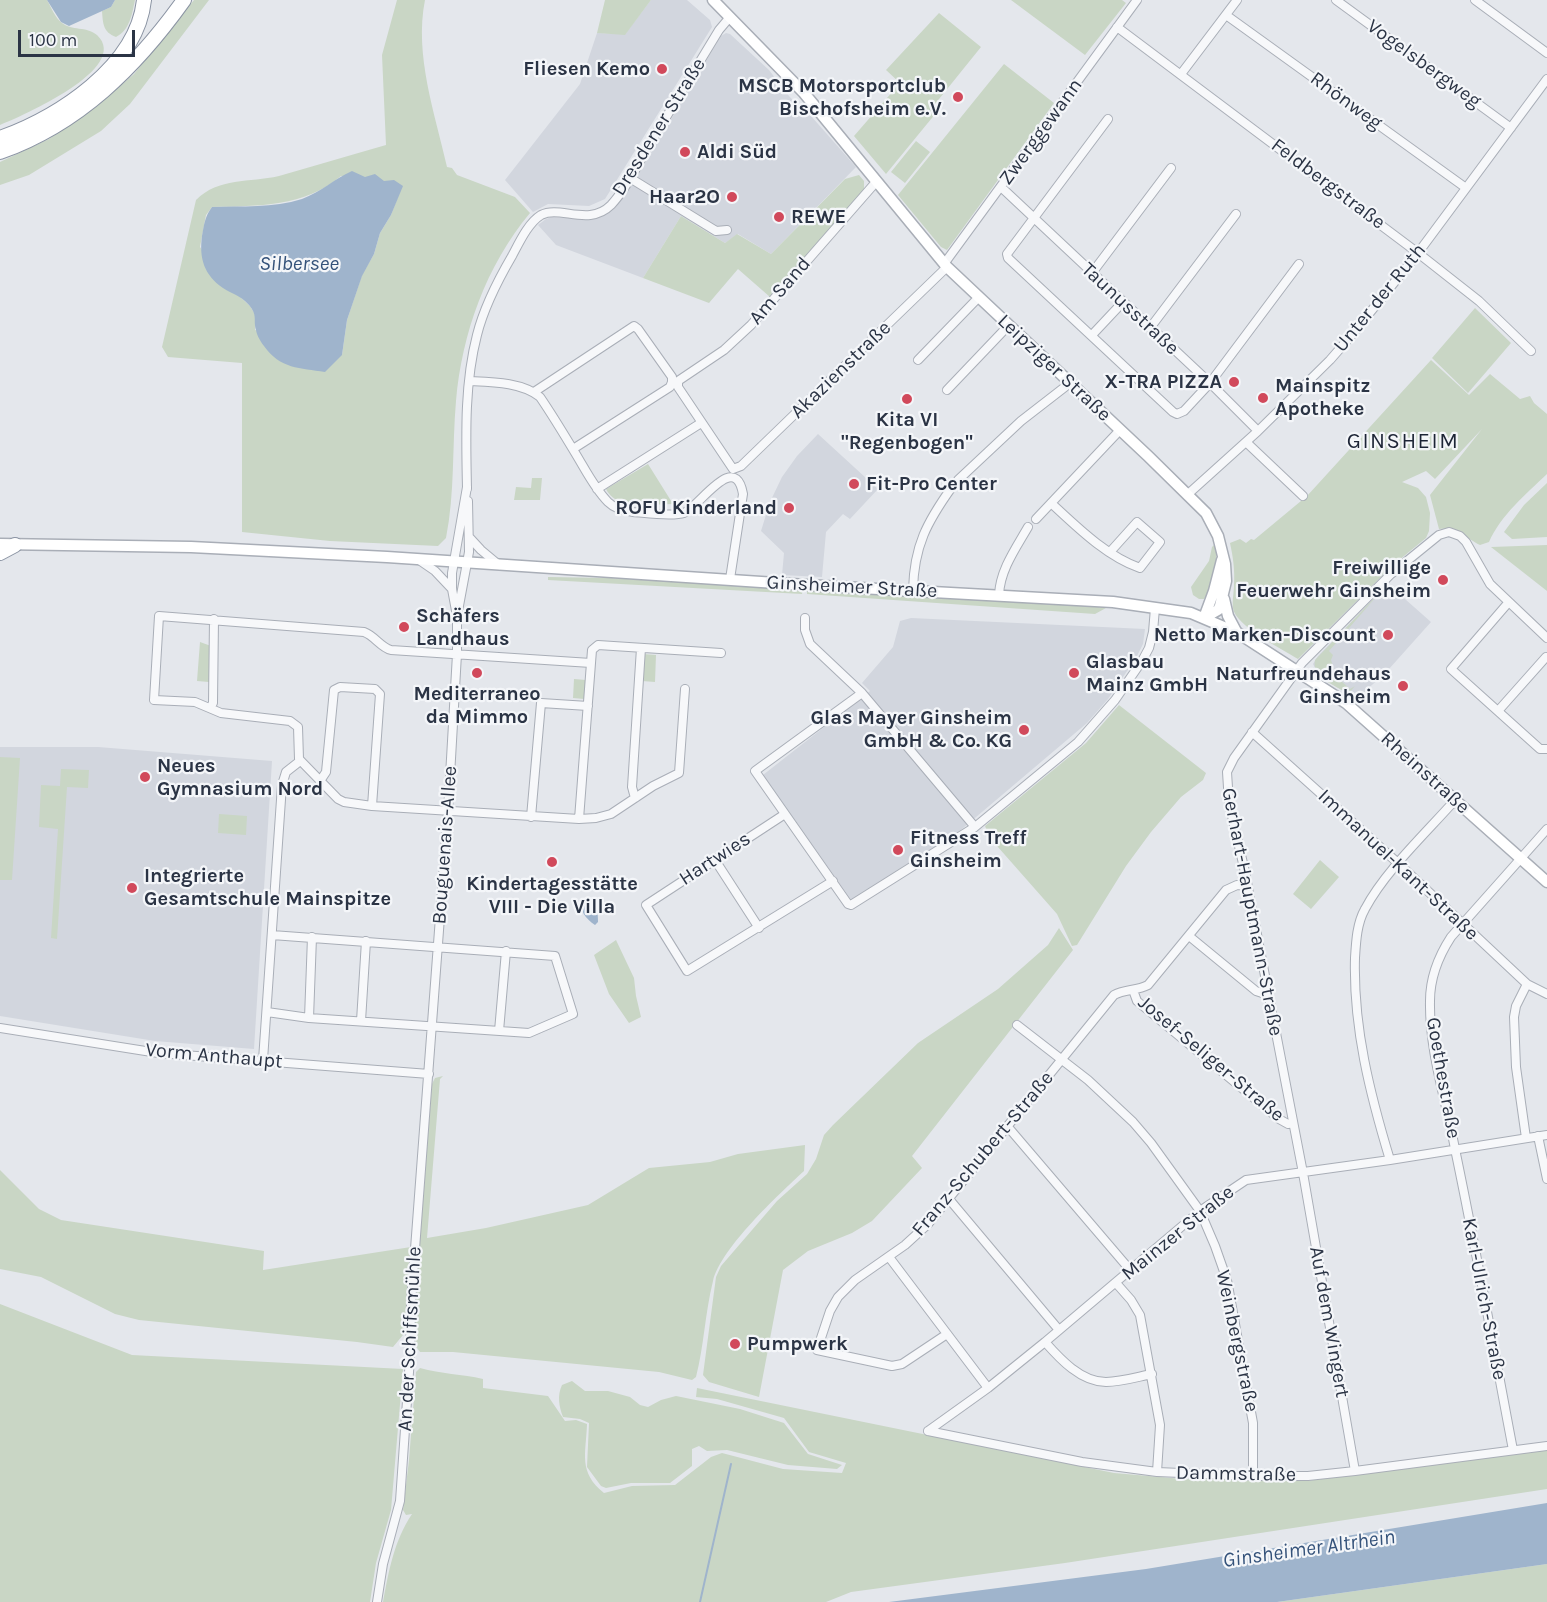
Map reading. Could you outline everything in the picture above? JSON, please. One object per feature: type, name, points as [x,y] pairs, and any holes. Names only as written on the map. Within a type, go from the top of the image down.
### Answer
[{"type":"highway","points":[[0,138],[60,108],[109,68],[133,38],[141,17],[144,0]]},
{"type":"highway","points":[[0,152],[53,128],[97,97],[140,57],[184,0]]},
{"type":"highway","points":[[0,553],[15,545]]},
{"type":"main road","name":"Leipziger Straße","points":[[713,0],[804,93],[945,266],[1206,513],[1214,525],[1223,557],[1226,572],[1224,599]]},
{"type":"main road","points":[[0,544],[15,545]]},
{"type":"main road","name":"Ginsheimer Straße","points":[[15,545],[190,547],[418,559],[1113,602],[1204,618]]},
{"type":"main road","points":[[1204,618],[1223,557]]},
{"type":"main road","points":[[1204,618],[1218,610],[1224,599]]},
{"type":"main road","points":[[1224,599],[1228,616],[1238,633]]},
{"type":"main road","name":"Rheinstraße","points":[[1204,618],[1238,633],[1346,703],[1547,882]]},
{"type":"street","name":"Zwerggewann","points":[[945,266],[1137,0]]},
{"type":"street","points":[[1181,75],[1237,0]]},
{"type":"street","name":"Vogelsbergweg","points":[[1336,0],[1511,128]]},
{"type":"street","points":[[1475,0],[1547,53]]},
{"type":"street","name":"Rhönweg","points":[[1226,15],[1466,188]]},
{"type":"street","name":"Dresdener Straße","points":[[467,563],[469,537],[468,381],[477,334],[508,261],[532,224],[540,216],[547,213],[592,215],[605,210],[618,197],[712,41],[730,17]]},
{"type":"street","name":"Feldbergstraße","points":[[1117,27],[1418,253],[1479,301],[1531,351]]},
{"type":"street","name":"Unter der Ruth","points":[[1187,495],[1258,431],[1330,360],[1418,253],[1547,79]]},
{"type":"street","points":[[1108,119],[1007,254],[1008,258],[1173,412],[1178,414],[1184,411],[1210,383],[1299,264]]},
{"type":"street","points":[[1092,273],[1171,168]]},
{"type":"street","points":[[630,178],[716,231],[727,230]]},
{"type":"street","name":"Am Sand","points":[[701,423],[680,390],[678,384],[680,379],[723,350],[751,325],[876,182]]},
{"type":"street","name":"Taunusstraße","points":[[1001,187],[1258,431]]},
{"type":"street","points":[[1150,328],[1236,214]]},
{"type":"street","name":"Akazienstraße","points":[[534,393],[540,397],[597,489],[609,504],[623,510],[675,514],[684,512],[741,466],[945,266]]},
{"type":"street","points":[[918,360],[978,298]]},
{"type":"street","points":[[1092,335],[1123,302]]},
{"type":"street","points":[[468,381],[521,387],[534,393],[634,326],[672,377],[672,382],[666,391],[573,449]]},
{"type":"street","points":[[947,390],[1008,326]]},
{"type":"street","points":[[958,480],[1021,422],[1070,383]]},
{"type":"street","points":[[597,489],[701,423],[739,482],[743,494],[730,579]]},
{"type":"street","points":[[1036,519],[1120,430]]},
{"type":"street","points":[[1246,442],[1303,496]]},
{"type":"street","name":"Dresdener Straße","points":[[454,562],[467,487]]},
{"type":"street","points":[[913,590],[921,537],[936,509],[952,487]]},
{"type":"street","points":[[1051,503],[1080,530],[1110,552],[1130,564],[1140,567],[1160,542],[1137,522],[1110,552]]},
{"type":"street","points":[[999,595],[1002,577],[1009,560],[1028,527]]},
{"type":"street","name":"Gerhart-Hauptmann-Straße","points":[[1303,1173],[1229,803],[1227,772],[1230,764],[1296,669],[1391,574],[1439,535],[1455,533],[1466,542],[1490,584],[1508,603]]},
{"type":"street","points":[[469,537],[487,556],[500,565]]},
{"type":"street","points":[[418,559],[435,571],[452,589]]},
{"type":"street","name":"Bouguenais-Allee","points":[[429,1074],[457,654],[457,616],[452,589],[454,562]]},
{"type":"street","name":"Bouguenais-Allee","points":[[457,616],[467,563]]},
{"type":"street","points":[[1547,638],[1508,603],[1451,669],[1540,749],[1547,749]]},
{"type":"street","points":[[862,693],[755,771],[851,905],[975,827],[1078,742],[1115,700],[1149,648],[1155,608]]},
{"type":"street","points":[[591,663],[391,650],[364,632],[159,616],[154,699],[195,702],[220,713],[290,721],[298,728],[300,760],[338,799],[344,802],[372,806],[579,819],[611,814],[679,773],[685,688]]},
{"type":"street","points":[[805,618],[805,630],[810,644],[862,693],[975,827]]},
{"type":"street","points":[[210,708],[213,703],[214,619]]},
{"type":"street","points":[[579,819],[592,650],[598,645],[721,653]]},
{"type":"street","points":[[635,798],[632,787],[641,648]]},
{"type":"street","points":[[1498,711],[1547,657]]},
{"type":"street","points":[[320,781],[326,772],[334,690],[340,687],[375,689],[380,694],[372,806]]},
{"type":"street","points":[[531,817],[541,703],[588,706]]},
{"type":"street","name":"Immanuel-Kant-Straße","points":[[1252,732],[1399,864],[1527,984],[1547,994]]},
{"type":"street","points":[[263,1060],[282,785],[286,772],[300,760]]},
{"type":"street","points":[[1390,1160],[1373,1103],[1359,1038],[1355,969],[1356,936],[1364,911],[1378,888],[1456,799]]},
{"type":"street","name":"Hartwies","points":[[759,928],[687,971],[646,905],[785,814]]},
{"type":"street","name":"Goethestraße","points":[[1455,1148],[1433,1046],[1430,1002],[1432,978],[1439,955],[1462,924],[1547,829]]},
{"type":"street","points":[[715,860],[759,928],[833,881]]},
{"type":"street","name":"Franz-Schubert-Straße","points":[[947,1334],[902,1364],[892,1366],[817,1350],[830,1311],[838,1297],[855,1280],[905,1245],[928,1224],[1114,995],[1121,991],[1148,985],[1226,890],[1237,885],[1246,886]]},
{"type":"street","points":[[267,1012],[309,1018],[433,1025],[529,1034],[573,1014],[555,956],[272,935]]},
{"type":"street","points":[[1190,936],[1256,991],[1267,993]]},
{"type":"street","points":[[309,1018],[312,938]]},
{"type":"street","points":[[361,1021],[366,941]]},
{"type":"street","points":[[499,1031],[506,951]]},
{"type":"street","points":[[1526,1138],[1516,1067],[1514,1017],[1518,1000],[1527,984]]},
{"type":"street","name":"Josef-Seliger-Straße","points":[[1133,990],[1137,1001],[1279,1119],[1288,1124],[1293,1123]]},
{"type":"street","name":"Weinbergstraße","points":[[1017,1024],[1088,1080],[1133,1122],[1200,1211],[1227,1280],[1254,1423],[1253,1476]]},
{"type":"street","name":"Vorm Anthaupt","points":[[0,1028],[158,1053],[429,1074]]},
{"type":"street","name":"An der Schiffsmühle","points":[[377,1602],[383,1564],[400,1501],[410,1358],[411,1302],[429,1074]]},
{"type":"street","points":[[1008,1127],[1131,1271]]},
{"type":"street","name":"Mainzer Straße","points":[[928,1431],[988,1388],[1045,1342],[1200,1211],[1246,1180],[1547,1135]]},
{"type":"street","points":[[1538,1136],[1547,1179]]},
{"type":"street","name":"Karl-Ulrich-Straße","points":[[1455,1148],[1513,1450]]},
{"type":"street","name":"Auf dem Wingert","points":[[1303,1173],[1355,1471]]},
{"type":"street","points":[[949,1199],[1059,1330]]},
{"type":"street","points":[[889,1257],[988,1388]]},
{"type":"street","points":[[1116,1283],[1140,1315],[1160,1425],[1156,1472]]},
{"type":"street","points":[[1045,1342],[1062,1362],[1081,1374],[1104,1382],[1152,1374]]},
{"type":"street","name":"Dammstraße","points":[[928,1431],[1082,1461],[1156,1472],[1253,1476],[1308,1476],[1547,1446]]},
{"type":"shaded area","points":[[651,0],[687,0],[710,20],[712,27],[605,199],[589,206],[548,204],[533,212],[505,180],[580,84],[597,33],[625,34]]},
{"type":"shaded area","points":[[726,33],[730,34],[769,70],[789,96],[811,116],[856,167],[771,254],[738,234],[725,243],[681,216],[643,278],[556,245],[538,225],[552,217],[594,219],[613,209],[631,186],[721,36]]},
{"type":"shaded area","points":[[818,434],[878,489],[850,519],[843,514],[826,532],[822,577],[782,575],[784,553],[761,531],[770,502],[782,477],[797,456]]},
{"type":"shaded area","points":[[1388,584],[1431,622],[1389,669],[1356,700],[1318,674],[1313,664],[1318,656]]},
{"type":"shaded area","points":[[911,618],[1145,629],[1143,644],[1136,658],[1108,699],[1087,723],[956,834],[852,901],[763,775],[870,691],[862,683],[893,647],[900,621]]},
{"type":"shaded area","name":"Integrierte Gesamtschule Mainspitze","points":[[0,747],[98,747],[272,761],[254,1049],[155,1041],[0,1016]]},
{"type":"green space","points":[[0,0],[47,0],[62,23],[93,32],[104,48],[100,62],[70,89],[0,125]]},
{"type":"green space","points":[[115,0],[135,0],[127,26],[116,37],[108,33],[104,27],[102,11],[111,7]]},
{"type":"green space","points":[[194,0],[209,0],[130,104],[101,131],[29,175],[0,185],[0,162],[49,139],[96,107],[134,74]]},
{"type":"green space","points":[[397,0],[425,0],[422,21],[424,63],[447,167],[452,168],[457,175],[515,197],[530,213],[501,255],[470,326],[456,401],[452,487],[446,538],[438,546],[330,541],[242,532],[242,363],[168,357],[162,347],[196,200],[224,184],[279,176],[386,145],[382,55]],"holes":[[[341,176],[365,177],[402,186],[391,215],[380,233],[374,254],[362,275],[347,320],[342,355],[255,330],[256,316],[250,306],[237,294],[200,247],[206,215],[212,207],[263,205],[296,199],[312,194]]]},
{"type":"green space","points":[[605,0],[651,0],[625,35],[597,33]]},
{"type":"green space","points":[[1011,0],[1122,0],[1126,3],[1085,55]]},
{"type":"green space","points":[[939,13],[981,47],[931,109],[936,113],[886,174],[854,136],[900,83],[886,70]]},
{"type":"green space","points":[[1004,64],[1054,103],[947,250],[941,247],[898,195]]},
{"type":"green space","points":[[916,141],[930,152],[905,183],[891,172]]},
{"type":"green space","points":[[859,175],[864,181],[864,190],[770,297],[738,269],[709,303],[643,278],[681,216],[725,243],[737,234],[771,254],[845,179]]},
{"type":"green space","points":[[1475,308],[1511,343],[1468,393],[1432,358]]},
{"type":"green space","points":[[1431,360],[1469,395],[1490,374],[1520,399],[1530,396],[1534,403],[1547,414],[1547,474],[1507,514],[1489,542],[1480,545],[1457,531],[1439,529],[1430,495],[1482,429],[1435,479],[1426,471],[1402,482],[1418,488],[1426,497],[1430,513],[1429,531],[1426,538],[1393,565],[1298,659],[1251,630],[1236,615],[1233,608],[1234,574],[1230,543],[1240,539],[1246,543],[1251,539],[1254,540],[1307,496]]},
{"type":"green space","points":[[648,464],[673,504],[636,505],[618,501],[611,496],[606,489]]},
{"type":"green space","points":[[532,478],[542,478],[540,500],[514,500],[516,487],[531,488]]},
{"type":"green space","points":[[1547,483],[1547,537],[1512,539],[1504,532],[1524,505]]},
{"type":"green space","points":[[1215,544],[1216,565],[1213,580],[1204,599],[1199,599],[1193,595],[1191,587],[1209,561],[1212,547]]},
{"type":"green space","points":[[1547,545],[1547,591],[1491,547]]},
{"type":"green space","points":[[548,577],[610,578],[803,589],[802,594],[548,580]]},
{"type":"green space","points":[[807,589],[1106,608],[1095,614],[807,594]]},
{"type":"green space","points":[[1382,590],[1329,651],[1333,655],[1331,660],[1333,666],[1330,671],[1350,689],[1355,686],[1348,694],[1317,672],[1315,660]]},
{"type":"green space","points":[[200,642],[211,646],[209,682],[197,681]]},
{"type":"green space","points":[[643,654],[656,655],[655,682],[642,681]]},
{"type":"green space","points":[[574,679],[586,680],[584,699],[573,698]]},
{"type":"green space","points":[[1119,705],[1206,773],[1203,780],[1181,797],[1151,832],[1126,866],[1077,945],[1072,946],[1057,914],[990,838],[985,826],[1086,743]]},
{"type":"green space","points":[[0,757],[20,758],[12,880],[0,880]]},
{"type":"green space","points":[[61,769],[89,770],[88,788],[67,787],[57,939],[51,938],[58,829],[39,827],[41,785],[60,786]]},
{"type":"green space","points":[[219,814],[247,816],[246,835],[218,833]]},
{"type":"green space","points":[[1320,860],[1339,877],[1311,909],[1293,894]]},
{"type":"green space","points":[[1059,928],[1073,950],[912,1156],[922,1168],[872,1221],[852,1233],[808,1251],[783,1270],[759,1397],[709,1382],[703,1375],[716,1277],[721,1266],[777,1201],[807,1174],[816,1159],[824,1135],[833,1125],[918,1043],[998,989],[1048,945]]},
{"type":"green space","points":[[616,940],[634,978],[641,1017],[629,1023],[609,994],[594,955]]},
{"type":"green space","points":[[443,1076],[440,1079],[427,1238],[486,1228],[588,1205],[649,1168],[710,1162],[738,1154],[805,1145],[804,1171],[738,1238],[718,1268],[710,1293],[696,1377],[692,1380],[659,1372],[453,1352],[420,1352],[412,1341],[432,1084],[435,1078]]},
{"type":"green space","points":[[0,1170],[39,1209],[61,1220],[264,1251],[263,1270],[411,1247],[411,1277],[403,1335],[393,1347],[139,1320],[115,1314],[41,1277],[0,1269]]},
{"type":"green space","points":[[0,1304],[132,1355],[403,1369],[391,1510],[376,1563],[370,1602],[0,1602]]},
{"type":"green space","points":[[420,1368],[483,1379],[483,1388],[548,1396],[565,1421],[576,1420],[587,1424],[585,1462],[590,1478],[604,1493],[632,1486],[675,1485],[711,1457],[722,1453],[783,1469],[842,1473],[846,1463],[809,1452],[784,1418],[717,1399],[696,1397],[697,1388],[1114,1473],[1183,1479],[1306,1481],[1547,1450],[1547,1489],[1065,1563],[851,1592],[826,1602],[383,1602],[396,1545],[412,1514],[406,1515],[403,1510],[416,1372]]},
{"type":"green space","points":[[572,1381],[585,1391],[608,1391],[630,1397],[640,1405],[648,1407],[676,1396],[740,1409],[784,1423],[808,1454],[842,1465],[837,1469],[788,1465],[727,1450],[707,1451],[699,1446],[692,1449],[692,1466],[670,1483],[631,1483],[606,1488],[601,1486],[587,1467],[589,1423],[580,1419],[563,1417],[559,1401],[560,1389],[562,1385]]},
{"type":"green space","points":[[1547,1564],[1547,1602],[1277,1602]]},
{"type":"water","points":[[47,0],[115,0],[111,7],[69,26],[61,22]]},
{"type":"water","name":"Silbersee","points":[[352,171],[365,177],[375,174],[384,181],[394,180],[403,186],[362,276],[347,320],[342,355],[325,372],[291,366],[270,354],[262,343],[249,305],[217,283],[207,272],[201,252],[205,221],[212,207],[257,206],[291,202],[309,196]]},
{"type":"water","points":[[588,899],[597,911],[598,922],[595,925],[582,911],[582,900]]},
{"type":"water","name":"Ginsheimer Altrhein","points":[[1547,1503],[1547,1564],[1277,1602],[889,1602],[1146,1569]]},
{"type":"waterway","points":[[700,1602],[731,1464]]},
{"type":"place","name":"Fliesen Kemo","points":[[662,69]]},
{"type":"place","name":"MSCB Motorsportclub Bischofsheim e.V.","points":[[958,97]]},
{"type":"place","name":"Aldi Süd","points":[[685,152]]},
{"type":"place","name":"Haar2O","points":[[732,197]]},
{"type":"place","name":"REWE","points":[[779,217]]},
{"type":"place","name":"X-TRA PIZZA","points":[[1234,382]]},
{"type":"place","name":"Mainspitz Apotheke","points":[[1263,398]]},
{"type":"place","name":"Kita VI \"Regenbogen\"","points":[[907,399]]},
{"type":"place","name":"Fit-Pro Center","points":[[854,484]]},
{"type":"place","name":"ROFU Kinderland","points":[[789,508]]},
{"type":"place","name":"Freiwillige Feuerwehr Ginsheim","points":[[1443,580]]},
{"type":"place","name":"Schäfers Landhaus","points":[[404,627]]},
{"type":"place","name":"Netto Marken-Discount","points":[[1388,635]]},
{"type":"place","name":"Mediterraneo da Mimmo","points":[[477,673]]},
{"type":"place","name":"Glasbau Mainz GmbH","points":[[1074,673]]},
{"type":"place","name":"Naturfreundehaus Ginsheim","points":[[1403,686]]},
{"type":"place","name":"Glas Mayer Ginsheim GmbH & Co. KG","points":[[1024,730]]},
{"type":"place","name":"Neues Gymnasium Nord","points":[[145,777]]},
{"type":"place","name":"Fitness Treff Ginsheim","points":[[898,850]]},
{"type":"place","name":"Kindertagesstätte VIII - Die Villa","points":[[552,862]]},
{"type":"place","name":"Integrierte Gesamtschule Mainspitze","points":[[132,888]]},
{"type":"place","name":"Pumpwerk","points":[[735,1344]]},
{"type":"district","name":"GINSHEIM","points":[[1403,442]]}]
